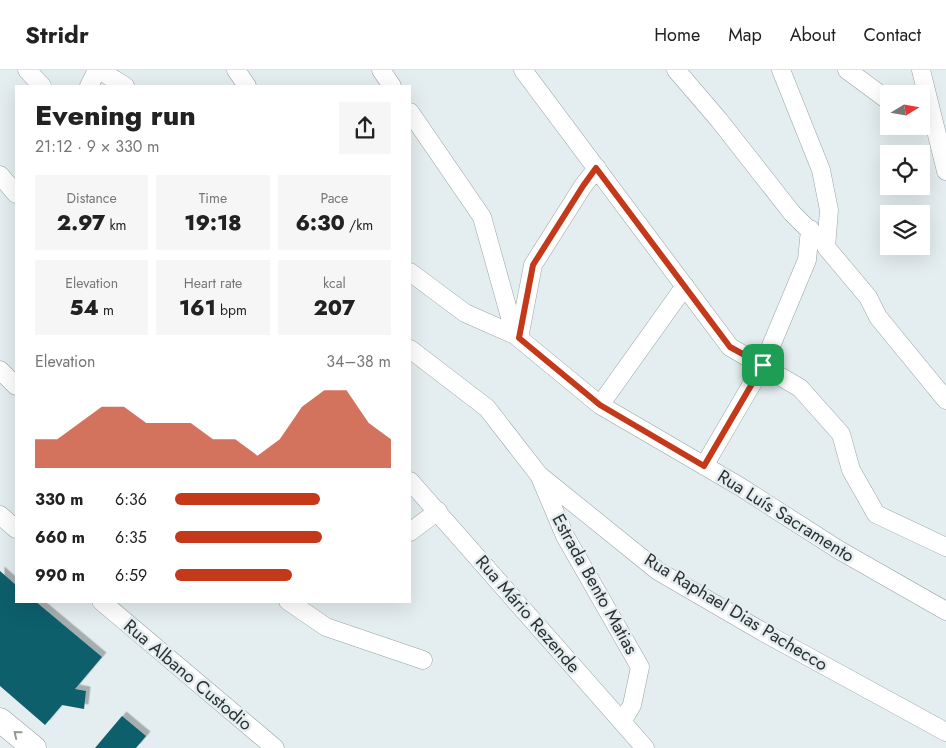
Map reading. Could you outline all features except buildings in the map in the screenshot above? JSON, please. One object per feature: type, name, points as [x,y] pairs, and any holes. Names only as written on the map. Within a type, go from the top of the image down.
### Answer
[{"type":"main road","points":[[0,720],[34,748]]},
{"type":"street","points":[[27,70],[41,85]]},
{"type":"street","points":[[90,85],[98,70],[123,85]]},
{"type":"street","points":[[236,70],[247,85]]},
{"type":"street","points":[[381,70],[391,85]]},
{"type":"street","points":[[523,70],[730,347],[800,388],[841,434],[852,470],[876,514],[946,547]]},
{"type":"street","points":[[676,70],[792,213],[810,229],[868,297],[884,324],[946,400]]},
{"type":"street","points":[[781,70],[821,170],[829,210],[826,247]]},
{"type":"street","points":[[847,70],[880,94]]},
{"type":"street","points":[[921,70],[946,171]]},
{"type":"street","points":[[411,113],[482,217],[517,336]]},
{"type":"street","points":[[930,132],[939,138]]},
{"type":"street","points":[[517,336],[533,265],[596,168]]},
{"type":"street","points":[[0,175],[15,193]]},
{"type":"street","points":[[704,466],[763,365],[807,260],[810,229]]},
{"type":"street","name":"Rua Luís Sacramento","points":[[411,273],[465,313],[517,336],[600,405],[704,466],[839,550],[946,611]]},
{"type":"street","points":[[600,405],[685,286]]},
{"type":"street","name":"Rua Raphael Dias Pachecco","points":[[411,350],[487,408],[539,475],[658,571],[763,632],[946,732]]},
{"type":"street","points":[[0,370],[15,385]]},
{"type":"street","name":"Estrada Bento Matias","points":[[539,475],[565,536],[640,666],[632,704],[622,722]]},
{"type":"street","name":"Rua Mário Rezende","points":[[411,482],[645,748]]},
{"type":"street","points":[[411,531],[438,511]]},
{"type":"street","points":[[0,515],[15,528]]},
{"type":"street","name":"Rua Albano Custodio","points":[[104,603],[275,748]]},
{"type":"street","points":[[291,603],[326,627],[423,660]]},
{"type":"route","points":[[596,168],[730,347],[763,365],[704,466],[600,405],[519,338],[533,265],[596,168]]}]
